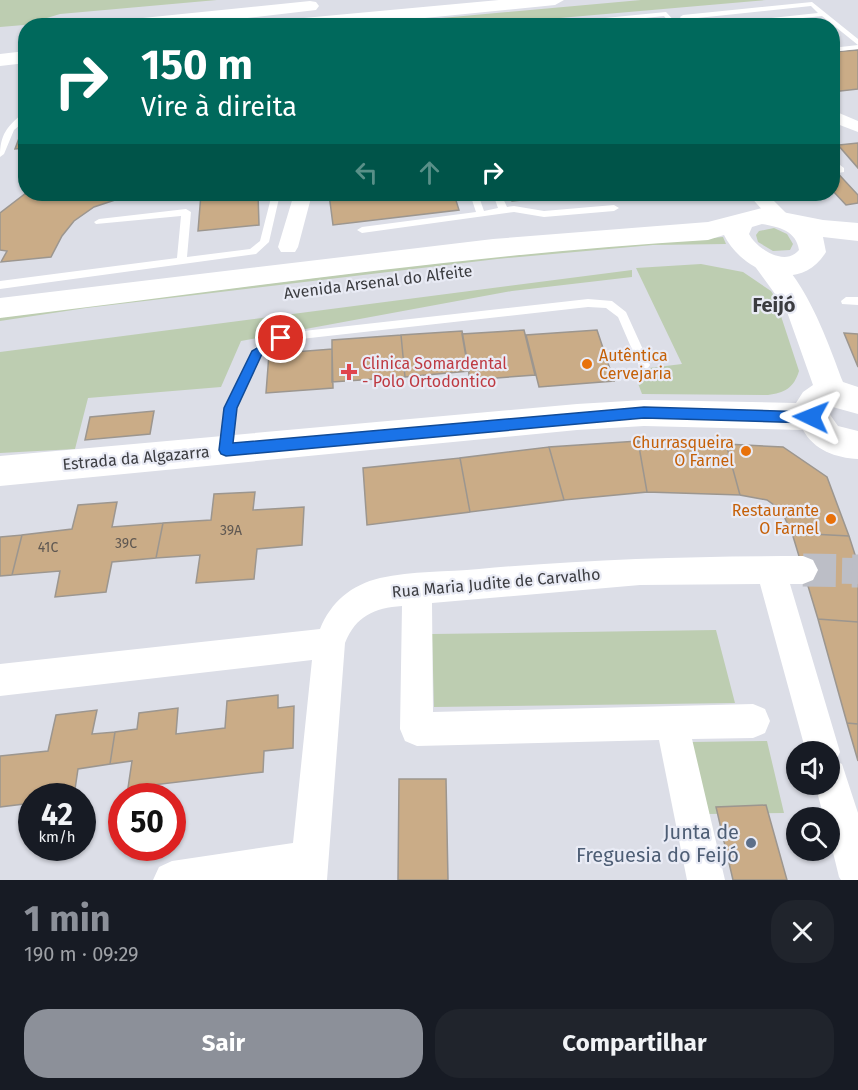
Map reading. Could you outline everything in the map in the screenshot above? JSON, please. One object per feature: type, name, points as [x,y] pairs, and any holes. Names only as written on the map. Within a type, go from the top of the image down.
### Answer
[{"type":"main road","points":[[200,18],[372,0]]},
{"type":"main road","points":[[366,18],[555,0]]},
{"type":"main road","points":[[0,60],[18,58]]},
{"type":"main road","points":[[857,448],[828,436],[818,428],[811,417],[810,408],[813,400],[845,397],[799,306],[760,260],[744,249],[738,239],[737,230],[745,220],[762,216],[823,229],[858,232]]},
{"type":"main road","name":"Avenida Arsenal do Alfeite","points":[[0,308],[493,248],[605,237],[708,231],[745,220]]},
{"type":"main road","points":[[786,220],[806,233],[812,243],[813,252],[804,262],[797,284],[799,306]]},
{"type":"main road","name":"Avenida Arsenal do Alfeite","points":[[0,330],[554,261],[716,250],[736,252],[760,260]]},
{"type":"main road","points":[[760,260],[780,265],[804,262],[835,251],[858,250]]},
{"type":"main road","name":"Estrada da Algazarra","points":[[0,471],[633,413],[811,417]]},
{"type":"street","points":[[840,107],[849,106]]},
{"type":"street","points":[[840,119],[858,127]]},
{"type":"street","points":[[288,247],[301,201]]},
{"type":"street","points":[[745,220],[749,201]]},
{"type":"street","points":[[765,201],[786,220]]},
{"type":"street","points":[[771,570],[820,741]]},
{"type":"street","name":"Rua Maria Judite de Carvalho","points":[[328,643],[342,613],[357,601],[380,593],[417,588],[640,571],[803,570]]},
{"type":"street","points":[[417,588],[417,729],[753,721]]},
{"type":"street","points":[[0,680],[328,643],[309,869],[172,880]]},
{"type":"street","points":[[672,723],[706,880]]},
{"type":"street","points":[[835,795],[858,877]]},
{"type":"lane","points":[[684,18],[812,4],[829,18]]},
{"type":"lane","points":[[625,18],[666,14],[669,18]]},
{"type":"lane","points":[[783,18],[824,14]]},
{"type":"lane","points":[[842,29],[858,45]]},
{"type":"lane","points":[[840,48],[858,45]]},
{"type":"lane","points":[[0,154],[10,129],[18,122]]},
{"type":"lane","points":[[0,285],[247,253],[258,249],[268,229],[274,201]]},
{"type":"lane","points":[[476,201],[481,214]]},
{"type":"lane","points":[[500,201],[504,211]]},
{"type":"lane","points":[[362,230],[514,209],[544,214],[614,208]]},
{"type":"lane","points":[[99,222],[186,212],[182,262]]},
{"type":"lane","points":[[846,301],[858,301]]},
{"type":"lane","points":[[226,450],[230,408],[253,360],[258,351],[281,338],[588,303],[608,304],[622,315],[644,366]]},
{"type":"green space","points":[[0,0],[217,0],[60,14],[47,18],[18,18],[18,26],[0,27]]},
{"type":"green space","points":[[641,0],[766,0],[559,18],[442,18]]},
{"type":"green space","points":[[774,228],[787,234],[793,244],[790,250],[773,251],[758,242],[756,235],[759,231]]},
{"type":"green space","points":[[723,237],[726,244],[653,245],[497,259],[86,308],[0,321],[0,317],[497,255]]},
{"type":"green space","points":[[701,264],[743,272],[771,291],[780,305],[778,307],[799,371],[788,389],[768,395],[642,394],[633,370],[682,364],[636,268]]},
{"type":"green space","points":[[632,270],[632,277],[512,291],[241,341],[221,387],[88,398],[75,449],[0,453],[0,352]]},
{"type":"green space","points":[[716,630],[735,703],[434,707],[432,634]]},
{"type":"green space","points":[[767,741],[784,813],[707,814],[691,742]]},
{"type":"building","points":[[858,50],[858,89],[840,91],[840,51]]},
{"type":"building","points":[[858,143],[858,168],[840,147],[840,145]]},
{"type":"building","points":[[840,176],[858,195],[858,203],[846,205],[840,199]]},
{"type":"building","points":[[18,199],[18,201],[112,201],[94,207],[74,221],[62,236],[51,257],[1,262],[7,251],[0,250],[0,213]]},
{"type":"building","points":[[200,201],[258,201],[259,225],[198,231]]},
{"type":"building","points":[[330,201],[456,201],[459,210],[333,225]]},
{"type":"building","points":[[524,330],[535,375],[470,380],[462,334]]},
{"type":"building","points":[[597,330],[614,381],[539,387],[526,335]]},
{"type":"building","points":[[462,331],[469,371],[405,377],[401,335]]},
{"type":"building","points":[[844,333],[858,334],[858,367]]},
{"type":"building","points":[[401,335],[405,377],[332,382],[332,340]]},
{"type":"building","points":[[332,349],[333,388],[266,393],[269,354]]},
{"type":"building","points":[[154,411],[150,434],[85,440],[90,417]]},
{"type":"building","points":[[638,441],[647,492],[564,500],[549,447]]},
{"type":"building","points":[[638,441],[726,444],[740,495],[647,492]]},
{"type":"building","points":[[726,444],[783,447],[827,477],[849,536],[792,533],[781,510],[767,500],[740,495]]},
{"type":"building","points":[[549,447],[564,500],[470,512],[460,458]]},
{"type":"building","points":[[460,458],[470,512],[367,525],[363,468]]},
{"type":"building","points":[[255,492],[253,510],[304,507],[302,545],[257,549],[254,579],[196,583],[200,555],[156,558],[163,523],[211,520],[214,494]]},
{"type":"building","points":[[117,502],[112,527],[163,523],[156,558],[112,562],[106,592],[55,597],[60,571],[12,575],[22,535],[72,529],[78,505]]},
{"type":"building","points":[[792,533],[849,536],[858,564],[858,622],[818,619]]},
{"type":"building","points":[[22,535],[12,575],[0,576],[0,537]]},
{"type":"building","points":[[818,619],[858,622],[858,724],[847,723]]},
{"type":"building","points":[[278,695],[278,708],[294,706],[293,748],[264,751],[263,772],[170,783],[129,783],[132,761],[110,764],[115,732],[137,729],[139,713],[178,708],[176,734],[225,728],[227,701]]},
{"type":"building","points":[[97,710],[92,734],[115,732],[110,764],[78,769],[76,783],[18,783],[18,805],[0,807],[0,756],[48,751],[56,715]]},
{"type":"building","points":[[847,723],[858,724],[858,761]]},
{"type":"building","points":[[399,779],[446,779],[448,880],[398,880]]},
{"type":"building","name":"Junta de Freguesia do Feijó","points":[[766,805],[787,880],[733,880],[716,807]]},
{"type":"tunnel","points":[[803,570],[858,571]]},
{"type":"place","name":"Autêntica Cervejaria","points":[[587,364]]},
{"type":"place","name":"Clinica Somardental - Polo Ortodontico","points":[[349,372]]},
{"type":"place","name":"Churrasqueira O Farnel","points":[[746,451]]},
{"type":"place","name":"Restaurante O Farnel","points":[[831,519]]},
{"type":"place","name":"Junta de Freguesia do Feijó","points":[[751,843]]},
{"type":"district","name":"Feijó","points":[[774,305]]},
{"type":"route","points":[[281,338],[258,351],[230,408],[226,450],[555,419],[644,413],[811,417]]}]
